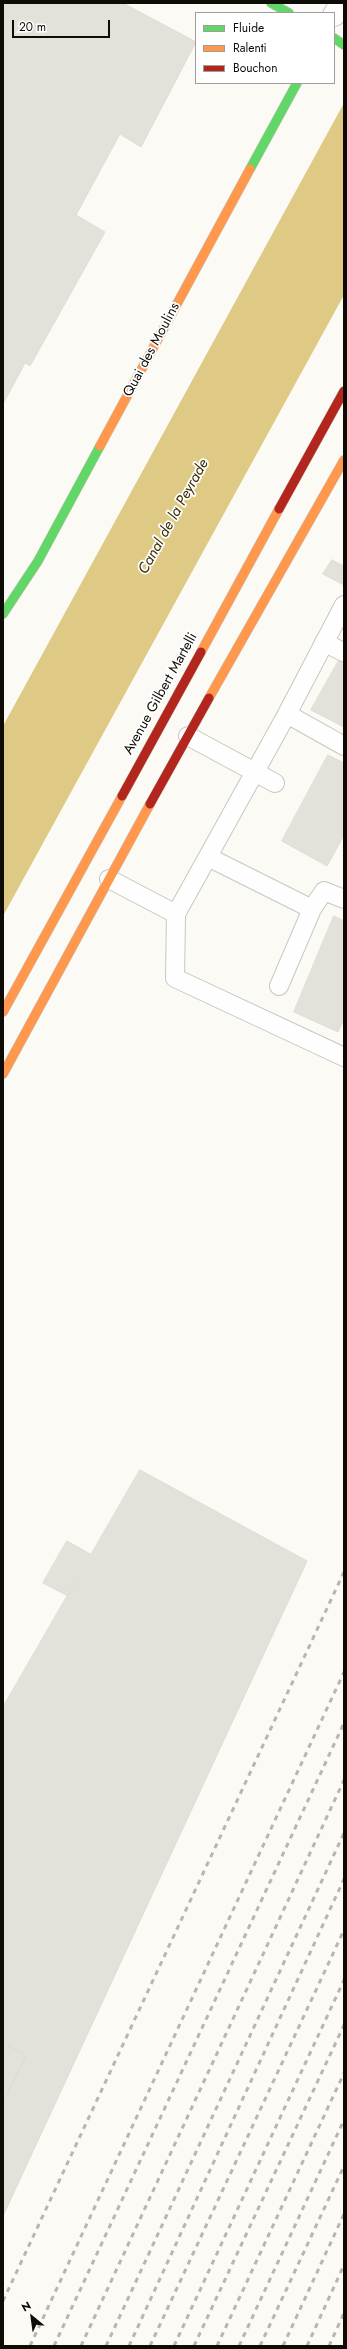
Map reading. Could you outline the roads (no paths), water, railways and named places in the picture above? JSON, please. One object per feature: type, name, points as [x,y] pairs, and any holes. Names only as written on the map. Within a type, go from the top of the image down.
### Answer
[{"type":"main road","points":[[270,3],[287,12]]},
{"type":"main road","points":[[335,39],[344,45]]},
{"type":"main road","name":"Quai des Moulins","points":[[3,614],[38,561],[296,84]]},
{"type":"main road","name":"Avenue Gilbert Martelli","points":[[3,1012],[344,391]]},
{"type":"main road","points":[[3,1074],[188,736],[344,460]]},
{"type":"street","points":[[335,13],[341,3]]},
{"type":"lane","points":[[344,605],[287,714],[176,914],[175,978],[344,1057]]},
{"type":"lane","points":[[324,642],[344,652]]},
{"type":"lane","points":[[287,714],[344,746]]},
{"type":"lane","points":[[188,736],[275,783]]},
{"type":"lane","points":[[208,857],[312,909]]},
{"type":"lane","points":[[109,879],[176,914]]},
{"type":"lane","points":[[279,986],[312,909],[324,891],[344,899]]},
{"type":"water","name":"Canal de la Peyrade","points":[[344,103],[344,295],[3,916],[3,726]]},
{"type":"railway","points":[[3,2301],[344,1572]]},
{"type":"railway","points":[[30,2346],[344,1672]]},
{"type":"railway","points":[[54,2346],[344,1723]]},
{"type":"railway","points":[[81,2346],[344,1780]]},
{"type":"railway","points":[[106,2346],[344,1833]]},
{"type":"railway","points":[[129,2346],[344,1879]]},
{"type":"railway","points":[[150,2346],[344,1930]]},
{"type":"railway","points":[[174,2346],[344,1980]]},
{"type":"railway","points":[[194,2346],[344,2025]]},
{"type":"railway","points":[[217,2346],[344,2073]]},
{"type":"railway","points":[[239,2346],[344,2120]]},
{"type":"railway","points":[[260,2346],[344,2166]]},
{"type":"railway","points":[[283,2346],[344,2214]]},
{"type":"railway","points":[[307,2346],[344,2265]]},
{"type":"railway","points":[[329,2346],[344,2313]]}]
